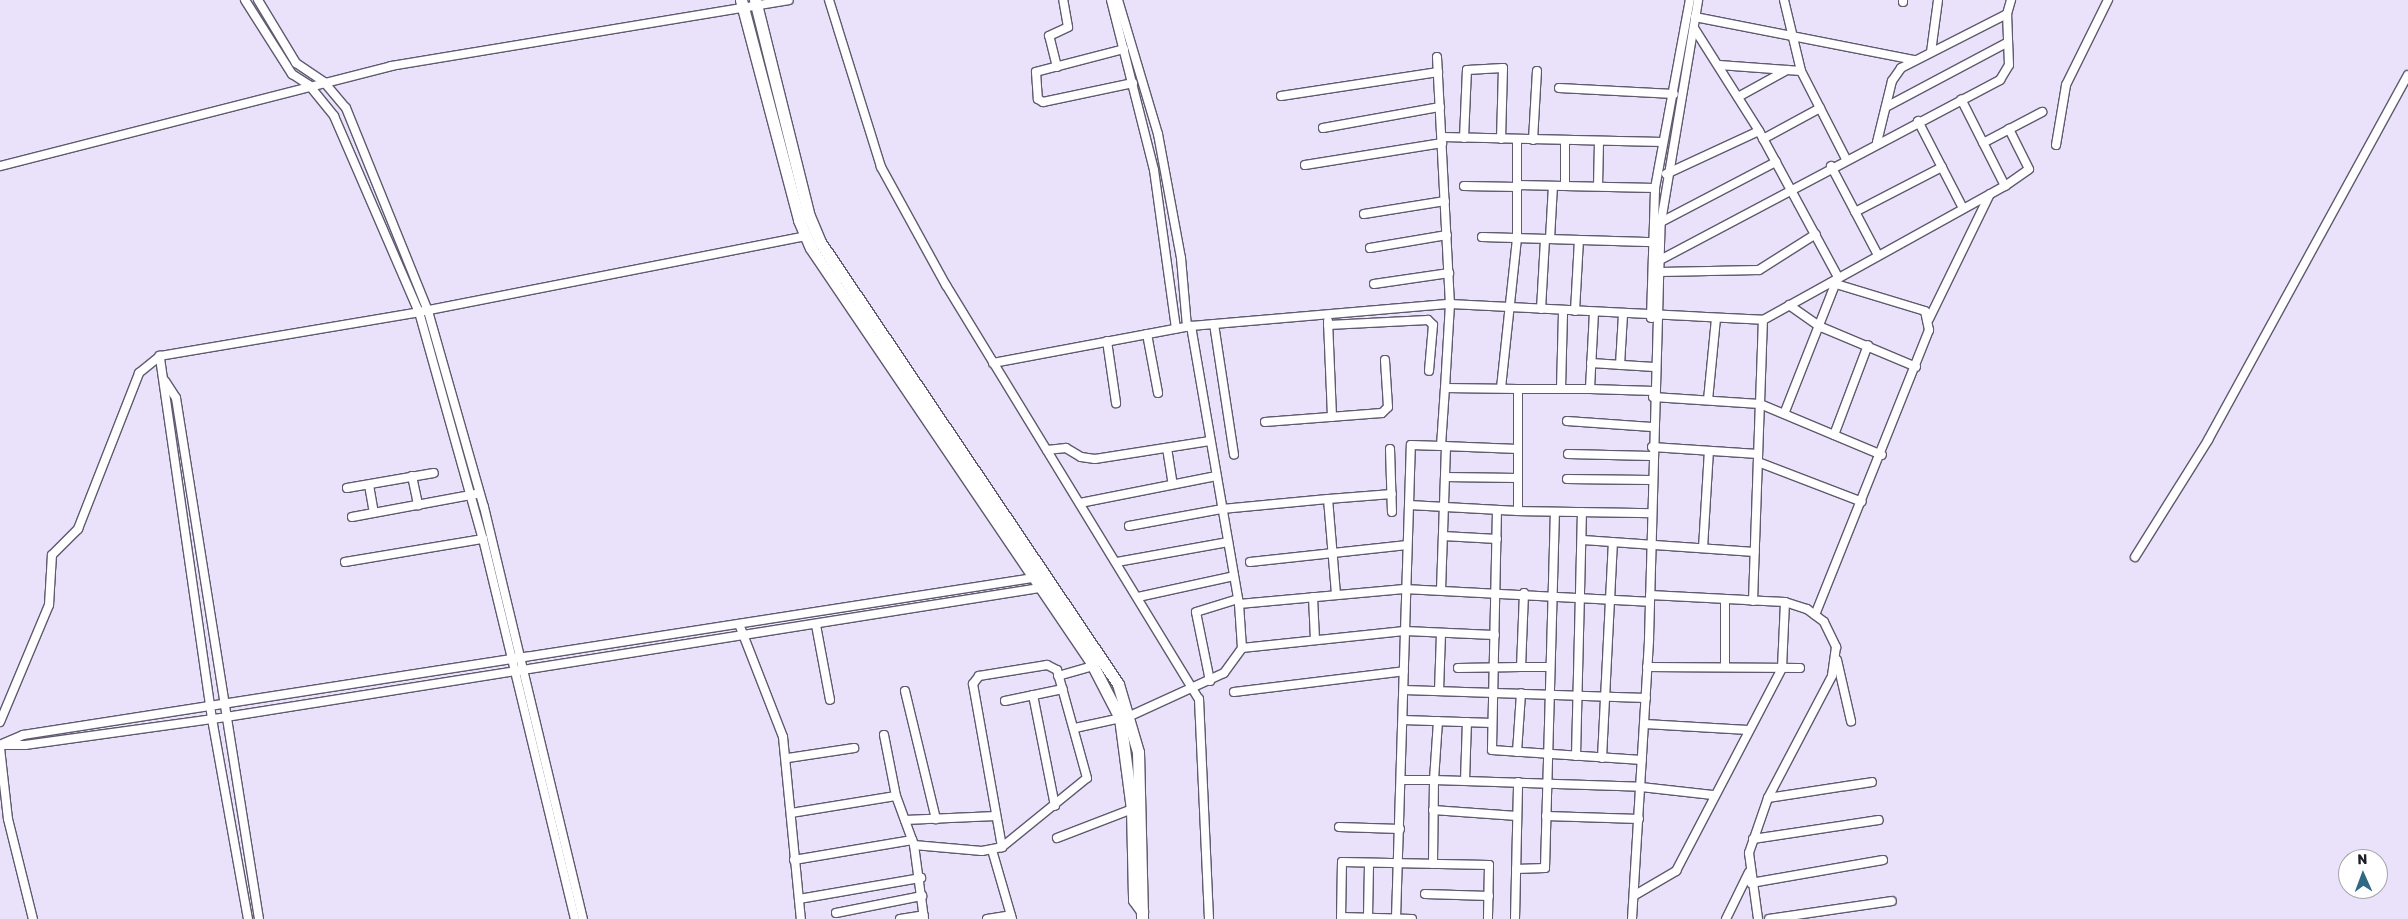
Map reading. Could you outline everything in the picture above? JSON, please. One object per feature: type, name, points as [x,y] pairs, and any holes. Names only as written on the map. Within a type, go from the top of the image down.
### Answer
[{"type":"main road","points":[[755,4],[809,216],[820,242],[1102,656],[1138,752],[1142,915]]},
{"type":"main road","points":[[742,6],[806,236],[827,274],[1032,578],[1094,666],[1125,717],[1132,809],[1134,900],[1142,915]]},
{"type":"street","points":[[245,0],[292,74],[310,85],[334,116],[419,312],[472,495],[515,659]]},
{"type":"street","points":[[258,0],[296,63],[324,82],[346,108],[428,311],[480,493],[515,659],[575,919]]},
{"type":"street","points":[[0,166],[310,85],[454,54],[788,0]]},
{"type":"street","points":[[830,0],[881,168],[993,363],[1117,562],[1191,687],[1204,731],[1209,919]]},
{"type":"street","points":[[1057,67],[1050,36],[1068,27],[1063,0]]},
{"type":"street","points":[[1111,0],[1133,83],[1170,259],[1176,328]]},
{"type":"street","points":[[1075,728],[1125,717],[1191,687],[1210,681],[1232,665],[1242,648],[1234,576],[1189,326],[1180,258],[1158,134],[1118,0]]},
{"type":"street","points":[[1631,917],[1635,895],[1650,599],[1650,480],[1657,242],[1655,188],[1690,0]]},
{"type":"street","points":[[1654,315],[1660,272],[1657,242],[1666,174],[1698,0]]},
{"type":"street","points":[[1784,0],[1801,71],[1846,159]]},
{"type":"street","points":[[1931,52],[1938,0]]},
{"type":"street","points":[[1660,260],[2006,73],[2007,14],[2011,0]]},
{"type":"street","points":[[2056,145],[2066,85],[2108,0]]},
{"type":"street","points":[[1877,142],[1895,75],[1915,60],[2007,14]]},
{"type":"street","points":[[1695,17],[1794,38],[1915,60]]},
{"type":"street","points":[[1694,28],[1759,130],[1816,234],[1837,280],[1821,327],[1784,414]]},
{"type":"street","points":[[1886,107],[2008,42]]},
{"type":"street","points":[[1124,48],[1057,67],[1034,77],[1038,99],[1042,102],[1133,83]]},
{"type":"street","points":[[1437,57],[1450,304],[1445,388],[1445,477],[1441,590]]},
{"type":"street","points":[[1719,65],[1801,71]]},
{"type":"street","points":[[1464,138],[1468,70],[1503,68],[1500,139]]},
{"type":"street","points":[[1738,97],[1787,70]]},
{"type":"street","points":[[1533,140],[1537,71]]},
{"type":"street","points":[[1281,96],[1438,72]]},
{"type":"street","points":[[2136,557],[2208,440],[2408,76]]},
{"type":"street","points":[[1559,88],[1674,94]]},
{"type":"street","points":[[1961,99],[2004,186]]},
{"type":"street","points":[[1323,128],[1440,107]]},
{"type":"street","points":[[1763,139],[1820,108]]},
{"type":"street","points":[[1983,143],[2042,112]]},
{"type":"street","points":[[1918,121],[1964,208]]},
{"type":"street","points":[[993,363],[1189,326],[1450,304],[1763,320],[1990,194],[2029,169],[2010,129]]},
{"type":"street","points":[[1666,174],[1759,130]]},
{"type":"street","points":[[1306,165],[1442,140],[1464,138],[1663,142]]},
{"type":"street","points":[[1501,388],[1517,238],[1517,139]]},
{"type":"street","points":[[1565,140],[1565,186]]},
{"type":"street","points":[[1598,186],[1599,142]]},
{"type":"street","points":[[1661,222],[1776,162]]},
{"type":"street","points":[[1831,166],[1878,255]]},
{"type":"street","points":[[1855,212],[1942,167]]},
{"type":"street","points":[[1464,186],[1655,188]]},
{"type":"street","points":[[1541,309],[1553,186]]},
{"type":"street","points":[[1815,615],[1882,455],[1916,367],[1929,319],[1990,194]]},
{"type":"street","points":[[1364,214],[1445,201]]},
{"type":"street","points":[[1370,248],[1447,234]]},
{"type":"street","points":[[1660,272],[1750,272],[1816,234]]},
{"type":"street","points":[[0,722],[49,605],[52,555],[78,529],[139,372],[160,356],[428,311],[806,236]]},
{"type":"street","points":[[1482,237],[1657,242]]},
{"type":"street","points":[[1575,311],[1579,240]]},
{"type":"street","points":[[1374,284],[1449,273]]},
{"type":"street","points":[[1837,280],[1925,311],[1929,319]]},
{"type":"street","points":[[1789,305],[1821,327],[1868,345],[1916,367]]},
{"type":"street","points":[[1561,389],[1562,310]]},
{"type":"street","points":[[1590,390],[1594,312]]},
{"type":"street","points":[[1328,314],[1332,417]]},
{"type":"street","points":[[1620,365],[1623,314]]},
{"type":"street","points":[[1708,400],[1716,318]]},
{"type":"street","points":[[1328,325],[1428,320],[1433,325],[1429,371]]},
{"type":"street","points":[[1753,601],[1763,320]]},
{"type":"street","points":[[1214,324],[1234,454]]},
{"type":"street","points":[[1147,334],[1158,393]]},
{"type":"street","points":[[1107,341],[1116,403]]},
{"type":"street","points":[[1834,435],[1868,345]]},
{"type":"street","points":[[160,356],[166,381],[176,398],[259,919]]},
{"type":"street","points":[[1265,422],[1332,417],[1386,410],[1385,360]]},
{"type":"street","points":[[1591,363],[1654,367]]},
{"type":"street","points":[[166,381],[164,400],[212,719],[248,919]]},
{"type":"street","points":[[1445,388],[1590,390],[1760,404],[1882,455]]},
{"type":"street","points":[[1518,389],[1518,512]]},
{"type":"street","points":[[1567,421],[1652,427]]},
{"type":"street","points":[[1047,450],[1066,448],[1087,459],[1210,441]]},
{"type":"street","points":[[1396,918],[1402,780],[1404,589],[1411,445],[1518,449]]},
{"type":"street","points":[[1652,447],[1708,451],[1758,458],[1862,502]]},
{"type":"street","points":[[1167,448],[1173,484]]},
{"type":"street","points":[[1390,449],[1392,512]]},
{"type":"street","points":[[1703,548],[1708,451]]},
{"type":"street","points":[[1568,454],[1651,456]]},
{"type":"street","points":[[347,488],[434,473]]},
{"type":"street","points":[[412,476],[418,505]]},
{"type":"street","points":[[1080,503],[1216,476]]},
{"type":"street","points":[[1445,477],[1518,478]]},
{"type":"street","points":[[1566,479],[1650,480]]},
{"type":"street","points":[[368,484],[374,513]]},
{"type":"street","points":[[352,517],[480,493]]},
{"type":"street","points":[[1129,526],[1222,509],[1392,494]]},
{"type":"street","points":[[1328,499],[1336,594]]},
{"type":"street","points":[[1409,505],[1518,512],[1650,513]]},
{"type":"street","points":[[1497,510],[1497,592],[1492,750],[1642,760]]},
{"type":"street","points":[[1516,868],[1545,868],[1551,595],[1555,512]]},
{"type":"street","points":[[1576,756],[1583,540],[1582,512]]},
{"type":"street","points":[[1443,536],[1497,539]]},
{"type":"street","points":[[344,562],[483,539]]},
{"type":"street","points":[[1583,540],[1755,552]]},
{"type":"street","points":[[1117,562],[1228,542]]},
{"type":"street","points":[[1602,758],[1603,696],[1613,542]]},
{"type":"street","points":[[1250,562],[1407,545]]},
{"type":"street","points":[[1138,597],[1234,576]]},
{"type":"street","points":[[0,746],[23,735],[1032,578]]},
{"type":"street","points":[[0,746],[25,745],[226,717],[1040,588]]},
{"type":"street","points":[[1210,681],[1196,612],[1238,602],[1404,589],[1524,593],[1610,599],[1725,599],[1785,602],[1815,615],[1831,635],[1851,721]]},
{"type":"street","points":[[1521,667],[1524,593]]},
{"type":"street","points":[[1313,597],[1314,640]]},
{"type":"street","points":[[1725,599],[1725,667]]},
{"type":"street","points":[[1635,895],[1676,871],[1713,794],[1782,668],[1785,602]]},
{"type":"street","points":[[739,624],[781,728],[788,758],[794,860],[801,919]]},
{"type":"street","points":[[816,624],[830,700]]},
{"type":"street","points":[[1242,648],[1404,631],[1495,635]]},
{"type":"street","points":[[1440,690],[1441,633]]},
{"type":"street","points":[[1758,919],[1749,872],[1753,839],[1768,798],[1837,660]]},
{"type":"street","points":[[794,860],[913,842],[992,850],[1002,847],[1055,806],[1087,778],[1075,728],[1058,676],[1047,665],[974,680],[1002,847]]},
{"type":"street","points":[[1058,676],[1094,666]]},
{"type":"street","points":[[1458,668],[1549,667]]},
{"type":"street","points":[[1647,667],[1800,668]]},
{"type":"street","points":[[1234,692],[1404,671]]},
{"type":"street","points":[[518,672],[583,919]]},
{"type":"street","points":[[1005,701],[1062,690]]},
{"type":"street","points":[[1404,690],[1646,698]]},
{"type":"street","points":[[905,691],[936,819]]},
{"type":"street","points":[[1517,752],[1521,693]]},
{"type":"street","points":[[1033,695],[1055,806]]},
{"type":"street","points":[[1403,720],[1492,723]]},
{"type":"street","points":[[1433,864],[1434,780],[1438,721]]},
{"type":"street","points":[[1465,780],[1467,722]]},
{"type":"street","points":[[1645,724],[1748,730]]},
{"type":"street","points":[[884,735],[896,796],[913,842],[921,878],[924,917],[900,919]]},
{"type":"street","points":[[0,746],[8,819],[34,919]]},
{"type":"street","points":[[788,758],[854,748]]},
{"type":"street","points":[[1402,780],[1465,780],[1641,787],[1713,794]]},
{"type":"street","points":[[1515,919],[1518,782]]},
{"type":"street","points":[[1768,798],[1872,782]]},
{"type":"street","points":[[791,813],[896,796]]},
{"type":"street","points":[[1057,838],[1132,809]]},
{"type":"street","points":[[1433,810],[1517,816]]},
{"type":"street","points":[[905,820],[996,816]]},
{"type":"street","points":[[1546,816],[1639,819]]},
{"type":"street","points":[[1753,839],[1879,820]]},
{"type":"street","points":[[1339,827],[1400,829]]},
{"type":"street","points":[[987,919],[1012,917],[992,850]]},
{"type":"street","points":[[1751,883],[1883,860]]},
{"type":"street","points":[[1412,919],[1341,918],[1342,862],[1489,865],[1488,919]]},
{"type":"street","points":[[1368,918],[1369,863]]},
{"type":"street","points":[[1726,919],[1749,872]]},
{"type":"street","points":[[799,900],[921,878]]},
{"type":"street","points":[[1425,894],[1489,896]]},
{"type":"street","points":[[836,912],[922,896]]},
{"type":"street","points":[[1769,919],[1892,901]]}]
